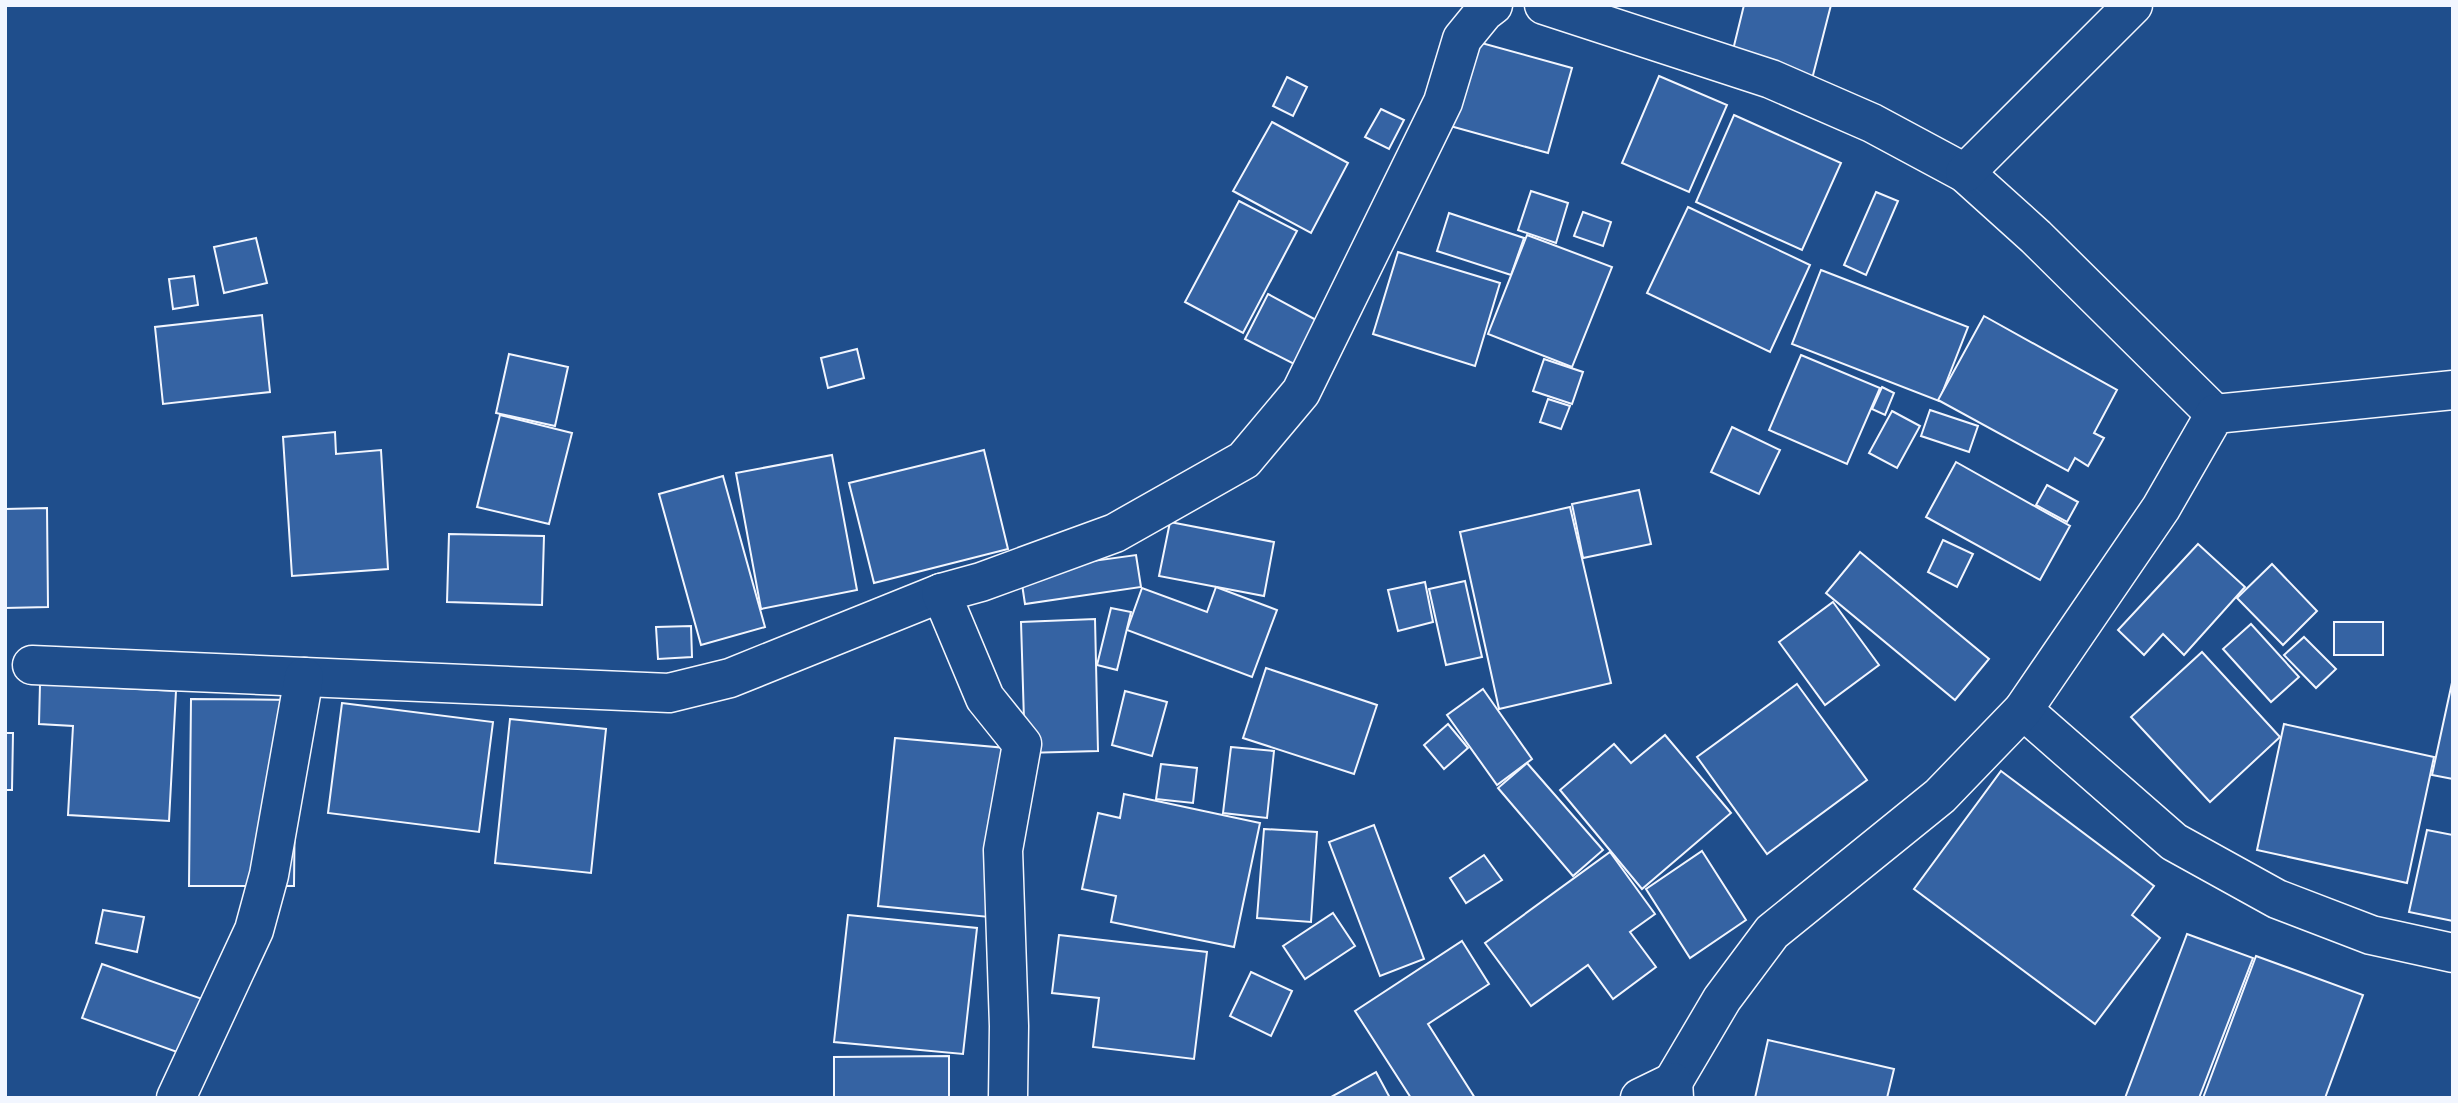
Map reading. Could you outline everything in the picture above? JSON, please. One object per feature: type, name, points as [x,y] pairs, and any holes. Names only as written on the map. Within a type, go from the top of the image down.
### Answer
[{"type":"street","points":[[32,665],[669,693],[730,678],[941,593],[981,582],[1115,533],[1244,460],[1301,392],[1443,102],[1462,39],[1493,5]]},
{"type":"street","points":[[1544,5],[1771,79],[1872,123],[1965,173],[2036,237],[2215,414]]},
{"type":"street","points":[[1965,173],[2133,5]]},
{"type":"street","points":[[2215,414],[2453,390]]},
{"type":"street","points":[[1662,1093],[1722,999],[1772,932],[1940,796],[2023,710],[2161,508],[2215,414]]},
{"type":"street","points":[[941,593],[985,698],[1022,744],[1003,850],[1009,1026],[1008,1098]]},
{"type":"street","points":[[176,1098],[254,930],[269,875],[304,677]]},
{"type":"street","points":[[2023,710],[2174,842],[2277,899],[2371,935],[2453,953]]},
{"type":"building","points":[[1744,5],[1831,5],[1812,79],[1731,58]]},
{"type":"building","points":[[1467,39],[1572,68],[1548,153],[1443,124]]},
{"type":"building","points":[[1659,76],[1727,105],[1689,192],[1622,163]]},
{"type":"building","points":[[1287,77],[1307,87],[1293,116],[1273,106]]},
{"type":"building","points":[[1381,109],[1404,120],[1389,149],[1365,137]]},
{"type":"building","points":[[1734,115],[1841,163],[1802,250],[1696,202]]},
{"type":"building","points":[[1272,122],[1348,163],[1311,233],[1233,191]]},
{"type":"building","points":[[1531,191],[1568,203],[1556,243],[1518,230]]},
{"type":"building","points":[[1876,192],[1898,201],[1866,275],[1844,265]]},
{"type":"building","points":[[1239,201],[1297,231],[1243,333],[1185,302]]},
{"type":"building","points":[[1688,207],[1810,265],[1770,352],[1647,293]]},
{"type":"building","points":[[1583,212],[1611,222],[1603,246],[1574,236]]},
{"type":"building","points":[[1449,213],[1524,238],[1511,275],[1437,251]]},
{"type":"building","points":[[1527,235],[1612,267],[1572,367],[1488,334]]},
{"type":"building","points":[[256,238],[267,283],[224,293],[214,247]]},
{"type":"building","points":[[1398,252],[1500,283],[1475,366],[1373,334]]},
{"type":"building","points":[[1821,270],[1968,327],[1939,401],[1792,344]]},
{"type":"building","points":[[194,276],[198,305],[173,309],[169,279]]},
{"type":"building","points":[[1268,294],[1318,321],[1296,365],[1245,339]]},
{"type":"building","points":[[262,315],[270,392],[163,404],[155,327]]},
{"type":"building","points":[[1984,316],[2117,390],[2094,433],[2104,438],[2088,466],[2075,458],[2068,471],[1938,400]]},
{"type":"building","points":[[857,349],[864,378],[828,388],[821,358]]},
{"type":"building","points":[[509,354],[568,367],[555,426],[496,413]]},
{"type":"building","points":[[1801,355],[1880,388],[1847,464],[1769,430]]},
{"type":"building","points":[[1544,359],[1583,372],[1572,404],[1533,391]]},
{"type":"building","points":[[1882,387],[1894,393],[1885,415],[1872,409]]},
{"type":"building","points":[[1548,399],[1570,406],[1561,429],[1540,422]]},
{"type":"building","points":[[1930,410],[1978,426],[1969,452],[1921,436]]},
{"type":"building","points":[[1892,411],[1920,426],[1897,468],[1869,453]]},
{"type":"building","points":[[500,415],[572,433],[549,524],[477,507]]},
{"type":"building","points":[[1732,427],[1780,450],[1759,494],[1711,472]]},
{"type":"building","points":[[335,432],[336,454],[381,450],[388,569],[292,576],[283,437]]},
{"type":"building","points":[[984,450],[1008,549],[874,583],[849,483]]},
{"type":"building","points":[[832,455],[857,590],[761,609],[736,473]]},
{"type":"building","points":[[1956,462],[2070,526],[2040,580],[1926,517]]},
{"type":"building","points":[[723,476],[765,627],[701,645],[659,494]]},
{"type":"building","points":[[2047,485],[2078,502],[2067,522],[2036,505]]},
{"type":"building","points":[[1639,490],[1651,544],[1583,558],[1572,504]]},
{"type":"building","points":[[1570,507],[1611,683],[1499,709],[1460,532]]},
{"type":"building","points":[[47,508],[48,607],[5,608],[5,509]]},
{"type":"building","points":[[1170,522],[1274,542],[1264,596],[1159,576]]},
{"type":"building","points":[[449,534],[544,536],[542,605],[447,602]]},
{"type":"building","points":[[1943,540],[1973,554],[1957,587],[1928,572]]},
{"type":"building","points":[[2198,544],[2245,587],[2184,655],[2163,634],[2144,655],[2118,630]]},
{"type":"building","points":[[1860,552],[1989,659],[1955,700],[1826,593]]},
{"type":"building","points":[[1136,555],[1141,587],[1025,604],[1020,571]]},
{"type":"building","points":[[2272,564],[2317,611],[2283,645],[2237,598]]},
{"type":"building","points":[[1465,581],[1482,657],[1446,665],[1429,589]]},
{"type":"building","points":[[1425,582],[1433,622],[1398,631],[1388,590]]},
{"type":"building","points":[[1216,587],[1277,610],[1252,677],[1127,630],[1142,588],[1207,612]]},
{"type":"building","points":[[1833,602],[1879,665],[1825,705],[1779,642]]},
{"type":"building","points":[[1111,608],[1131,612],[1117,670],[1097,665]]},
{"type":"building","points":[[1095,619],[1098,751],[1025,753],[1021,622]]},
{"type":"building","points":[[2334,622],[2383,622],[2383,655],[2334,655]]},
{"type":"building","points":[[2251,624],[2299,677],[2271,702],[2223,649]]},
{"type":"building","points":[[691,626],[692,657],[658,659],[656,627]]},
{"type":"building","points":[[2304,637],[2336,669],[2316,688],[2284,655]]},
{"type":"building","points":[[2202,652],[2280,737],[2210,802],[2131,717]]},
{"type":"building","points":[[1266,668],[1377,705],[1354,774],[1243,738]]},
{"type":"building","points":[[2453,678],[2453,779],[2432,775]]},
{"type":"building","points":[[40,684],[176,691],[169,821],[68,815],[73,726],[39,724]]},
{"type":"building","points":[[1797,684],[1867,780],[1767,854],[1697,757]]},
{"type":"building","points":[[1483,689],[1532,759],[1497,785],[1447,715]]},
{"type":"building","points":[[1125,691],[1167,702],[1152,756],[1112,745]]},
{"type":"building","points":[[191,699],[296,700],[294,886],[189,886]]},
{"type":"building","points":[[342,703],[493,722],[479,832],[328,813]]},
{"type":"building","points":[[510,719],[606,729],[591,873],[495,863]]},
{"type":"building","points":[[1448,724],[1468,748],[1444,769],[1424,745]]},
{"type":"building","points":[[2284,724],[2434,757],[2407,883],[2257,850]]},
{"type":"building","points":[[5,733],[13,733],[12,790],[5,790]]},
{"type":"building","points":[[1665,735],[1731,813],[1642,889],[1560,790],[1614,744],[1631,763]]},
{"type":"building","points":[[895,738],[1006,748],[989,917],[878,906]]},
{"type":"building","points":[[1231,747],[1274,751],[1267,818],[1223,813]]},
{"type":"building","points":[[1527,763],[1603,850],[1573,876],[1498,788]]},
{"type":"building","points":[[1161,764],[1197,768],[1193,803],[1156,799]]},
{"type":"building","points":[[2001,771],[2154,886],[2132,915],[2160,938],[2095,1024],[1914,889]]},
{"type":"building","points":[[1124,794],[1260,823],[1234,947],[1111,922],[1116,896],[1082,889],[1098,813],[1120,818]]},
{"type":"building","points":[[1374,825],[1424,959],[1380,976],[1329,842]]},
{"type":"building","points":[[1264,829],[1317,832],[1311,922],[1257,918]]},
{"type":"building","points":[[2427,830],[2453,835],[2453,921],[2409,912]]},
{"type":"building","points":[[1702,851],[1746,920],[1690,958],[1646,889]]},
{"type":"building","points":[[1610,852],[1655,914],[1630,932],[1656,967],[1613,999],[1588,965],[1531,1006],[1485,943]]},
{"type":"building","points":[[1484,855],[1502,880],[1466,903],[1450,878]]},
{"type":"building","points":[[103,910],[144,917],[137,952],[96,943]]},
{"type":"building","points":[[1333,913],[1355,946],[1305,979],[1283,946]]},
{"type":"building","points":[[848,915],[977,928],[963,1054],[834,1042]]},
{"type":"building","points":[[2187,934],[2253,958],[2199,1098],[2125,1098]]},
{"type":"building","points":[[1059,935],[1207,952],[1194,1059],[1093,1047],[1099,998],[1052,993]]},
{"type":"building","points":[[1462,941],[1489,984],[1428,1024],[1475,1098],[1411,1098],[1355,1011]]},
{"type":"building","points":[[2256,956],[2363,995],[2325,1098],[2203,1098]]},
{"type":"building","points":[[102,964],[211,1002],[191,1057],[82,1018]]},
{"type":"building","points":[[1251,972],[1292,991],[1271,1036],[1230,1016]]},
{"type":"building","points":[[1768,1040],[1894,1069],[1887,1098],[1755,1098]]},
{"type":"building","points":[[949,1056],[949,1098],[834,1098],[834,1057]]},
{"type":"building","points":[[1376,1072],[1390,1098],[1329,1098]]}]
